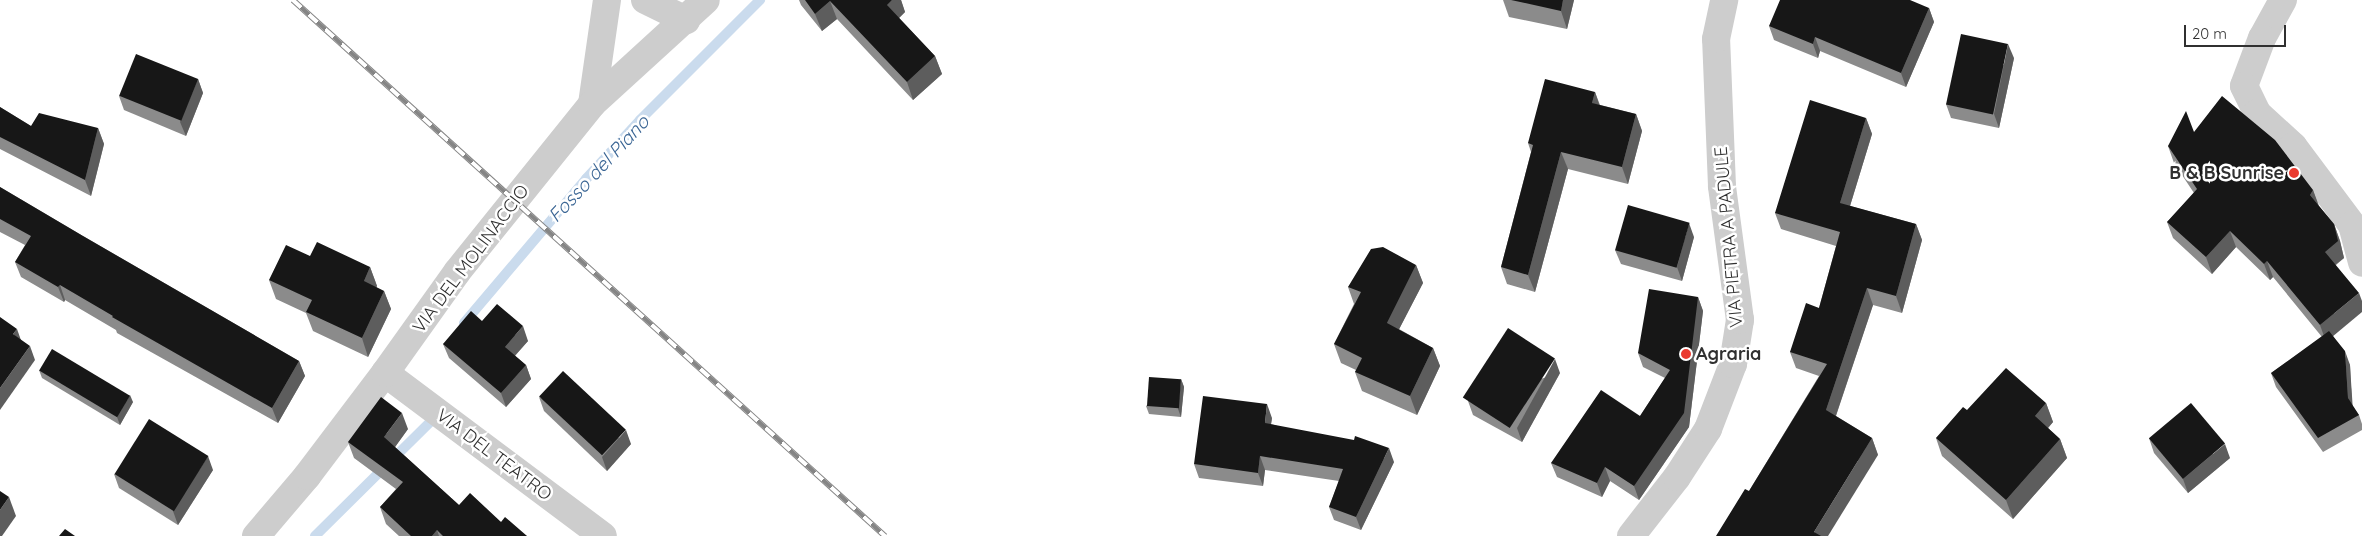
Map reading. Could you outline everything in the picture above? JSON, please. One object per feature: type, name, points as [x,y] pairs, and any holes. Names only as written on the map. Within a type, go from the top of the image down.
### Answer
[{"type":"street","points":[[592,104],[607,0]]},
{"type":"street","points":[[645,0],[686,20]]},
{"type":"street","name":"VIA DEL MOLINACCIO","points":[[256,536],[307,476],[385,373],[457,272],[592,104],[706,0]]},
{"type":"street","name":"VIA PIETRA A PADULE","points":[[1631,536],[1677,477],[1708,429],[1733,364],[1740,320],[1722,186],[1716,39],[1724,0]]},
{"type":"street","points":[[2283,0],[2262,38],[2244,86],[2257,114],[2292,146],[2352,225],[2362,263]]},
{"type":"street","name":"VIA DEL TEATRO","points":[[385,373],[604,536]]},
{"type":"building","points":[[805,0],[892,0],[887,5],[935,56],[907,82],[830,1],[815,14]]},
{"type":"building","points":[[1511,0],[1563,0],[1561,11]]},
{"type":"building","points":[[1780,0],[1910,0],[1929,8],[1901,73],[1815,37],[1813,44],[1769,26]]},
{"type":"building","points":[[1961,34],[2008,44],[1993,114],[1946,104]]},
{"type":"building","points":[[136,54],[198,79],[181,121],[119,96]]},
{"type":"building","points":[[1545,79],[1595,92],[1592,103],[1636,114],[1622,167],[1561,152],[1528,275],[1501,267],[1533,145],[1528,143]]},
{"type":"building","points":[[2222,96],[2275,140],[2313,190],[2310,195],[2334,224],[2338,241],[2325,252],[2359,293],[2320,325],[2267,261],[2264,264],[2230,231],[2206,257],[2167,222],[2197,189],[2168,146],[2186,111],[2194,132]]},
{"type":"building","points":[[1810,100],[1866,118],[1840,203],[1916,224],[1896,296],[1867,288],[1826,410],[1872,438],[1814,532],[1821,536],[1716,536],[1745,489],[1749,491],[1827,364],[1790,352],[1806,303],[1819,308],[1840,232],[1775,213]]},
{"type":"building","points":[[0,107],[31,126],[39,113],[98,128],[85,180],[0,137]]},
{"type":"building","points":[[0,187],[299,361],[272,408],[112,317],[60,285],[58,287],[15,262],[31,236],[0,219]]},
{"type":"building","points":[[1628,205],[1690,223],[1677,268],[1615,250]]},
{"type":"building","points":[[317,242],[370,267],[364,281],[384,291],[362,338],[306,312],[312,300],[269,280],[286,245],[310,256]]},
{"type":"building","points":[[1383,247],[1416,265],[1387,323],[1433,348],[1410,396],[1355,372],[1362,358],[1334,344],[1361,292],[1348,287],[1371,249]]},
{"type":"building","points":[[1649,289],[1698,297],[1684,413],[1634,486],[1605,467],[1597,483],[1551,463],[1601,390],[1640,416],[1670,370],[1638,353]]},
{"type":"building","points":[[497,304],[523,326],[505,347],[526,365],[501,393],[443,344],[471,311],[482,321]]},
{"type":"building","points":[[0,317],[17,329],[13,334],[30,346],[0,388]]},
{"type":"building","points":[[1508,328],[1555,358],[1510,428],[1463,398]]},
{"type":"building","points":[[2329,331],[2345,351],[2348,398],[2359,415],[2318,438],[2271,373]]},
{"type":"building","points":[[52,349],[130,396],[117,417],[39,370]]},
{"type":"building","points":[[2006,368],[2046,403],[2035,416],[2060,439],[2006,500],[1936,438],[1963,407],[1967,410]]},
{"type":"building","points":[[563,371],[626,430],[602,455],[539,397]]},
{"type":"building","points":[[1149,377],[1181,379],[1179,408],[1147,406]]},
{"type":"building","points":[[1203,396],[1267,404],[1265,423],[1354,440],[1355,436],[1389,448],[1356,517],[1329,507],[1343,469],[1260,456],[1258,473],[1194,464]]},
{"type":"building","points":[[381,397],[402,413],[384,437],[459,505],[470,493],[501,522],[505,517],[527,536],[443,536],[437,530],[432,536],[411,536],[380,507],[403,482],[348,442]]},
{"type":"building","points":[[2191,403],[2225,444],[2183,479],[2149,438]]},
{"type":"building","points":[[149,419],[208,456],[174,511],[115,474]]},
{"type":"building","points":[[0,491],[9,497],[0,510]]},
{"type":"building","points":[[65,529],[75,536],[59,536]]},
{"type":"waterway","name":"Fosso del Piano","points":[[464,323],[586,179],[640,120],[760,0]]},
{"type":"waterway","name":"Fosso del Piano","points":[[315,536],[429,423]]},
{"type":"railway","points":[[293,0],[885,536]]},
{"type":"place","name":"B & B Sunrise","points":[[2294,173]]},
{"type":"place","name":"Agraria","points":[[1686,354]]}]
